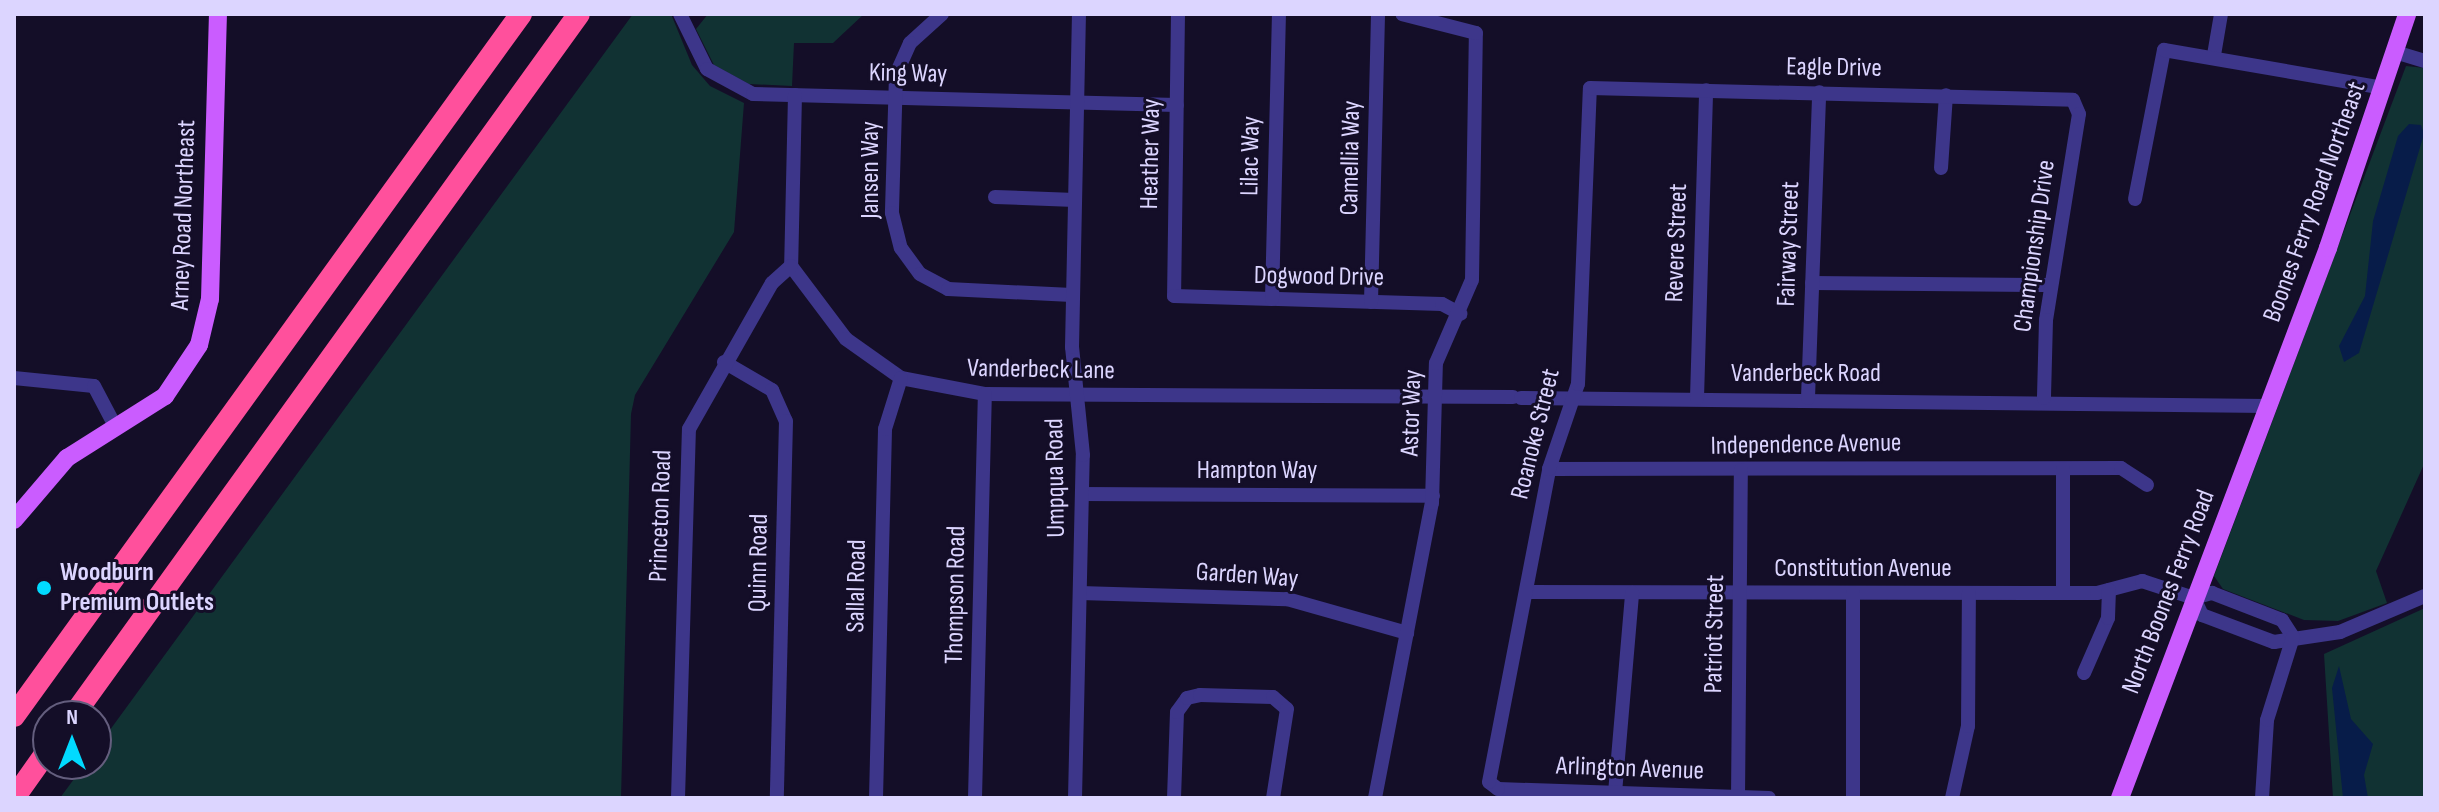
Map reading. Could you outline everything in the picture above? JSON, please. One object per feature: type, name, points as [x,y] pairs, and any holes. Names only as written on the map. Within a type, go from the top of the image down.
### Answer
[{"type":"highway","points":[[14,716],[521,14]]},
{"type":"highway","points":[[85,700],[579,14]]},
{"type":"highway","points":[[14,798],[32,773]]},
{"type":"main road","name":"Arney Road Northeast","points":[[14,520],[55,469],[175,384],[208,317],[218,14]]},
{"type":"main road","name":"Boones Ferry Road Northeast","points":[[2268,406],[2407,14]]},
{"type":"main road","name":"North Boones Ferry Road","points":[[2120,798],[2268,406]]},
{"type":"street","name":"King Way","points":[[680,14],[714,76],[744,92],[1177,105]]},
{"type":"street","name":"Jansen Way","points":[[942,14],[903,55],[895,97],[893,224],[913,266],[958,292],[1072,295]]},
{"type":"street","name":"Umpqua Road","points":[[1075,798],[1082,494],[1072,295],[1079,14]]},
{"type":"street","name":"Heather Way","points":[[1174,296],[1178,14]]},
{"type":"street","name":"Lilac Way","points":[[1272,299],[1279,14]]},
{"type":"street","name":"Camellia Way","points":[[1371,302],[1378,14]]},
{"type":"street","name":"Astor Way","points":[[1375,798],[1433,496],[1436,363],[1461,314],[1472,280],[1476,33],[1402,14]]},
{"type":"street","points":[[2214,55],[2221,14]]},
{"type":"street","points":[[2135,199],[2164,50],[2214,55],[2383,88]]},
{"type":"street","points":[[2395,52],[2425,61]]},
{"type":"street","name":"Eagle Drive","points":[[1590,88],[1946,95],[2077,103]]},
{"type":"street","name":"Roanoke Street","points":[[1490,786],[1549,469],[1572,398],[1590,88]]},
{"type":"street","name":"Revere Street","points":[[1697,398],[1706,90]]},
{"type":"street","name":"Fairway Street","points":[[1808,398],[1819,92]]},
{"type":"street","points":[[791,266],[795,95]]},
{"type":"street","points":[[1941,168],[1946,95]]},
{"type":"street","name":"Championship Drive","points":[[2044,398],[2050,285],[2077,103]]},
{"type":"street","points":[[995,197],[1075,200]]},
{"type":"street","name":"Princeton Road","points":[[678,798],[687,439],[724,362],[772,283],[791,266]]},
{"type":"street","name":"Vanderbeck Lane","points":[[791,266],[846,339],[901,378],[985,394],[1517,398]]},
{"type":"street","points":[[1812,283],[2050,285]]},
{"type":"street","name":"Dogwood Drive","points":[[1174,296],[1442,304],[1461,314]]},
{"type":"street","name":"Quinn Road","points":[[724,362],[772,390],[786,421],[777,798]]},
{"type":"street","points":[[14,378],[94,386],[115,426]]},
{"type":"street","name":"Sallal Road","points":[[876,798],[885,429],[901,378]]},
{"type":"street","name":"Thompson Road","points":[[975,798],[985,394]]},
{"type":"street","name":"Vanderbeck Road","points":[[1517,398],[2044,398],[2268,406]]},
{"type":"street","name":"Independence Avenue","points":[[1549,469],[2121,468],[2147,485]]},
{"type":"street","points":[[2063,469],[2063,593]]},
{"type":"street","name":"Patriot Street","points":[[1738,798],[1741,470]]},
{"type":"street","name":"Hampton Way","points":[[1082,494],[1433,496]]},
{"type":"street","name":"Constitution Avenue","points":[[1526,592],[2063,593],[2109,590],[2142,581],[2194,598]]},
{"type":"street","points":[[2084,673],[2108,618],[2109,590]]},
{"type":"street","name":"Garden Way","points":[[1080,593],[1287,599],[1407,633]]},
{"type":"street","points":[[1615,793],[1632,593]]},
{"type":"street","points":[[1853,593],[1853,798]]},
{"type":"street","points":[[1952,798],[1968,726],[1969,593]]},
{"type":"street","points":[[2293,637],[2282,620],[2212,593],[2194,598],[2202,615],[2274,642],[2340,632],[2425,596]]},
{"type":"street","points":[[2262,798],[2267,720],[2293,637]]},
{"type":"street","points":[[1174,798],[1177,712],[1187,698],[1200,695],[1273,697],[1287,709],[1273,798]]},
{"type":"street","name":"Arlington Avenue","points":[[1490,786],[1769,798]]},
{"type":"green space","points":[[633,14],[671,14],[692,65],[710,86],[744,103],[734,232],[635,395],[631,414],[621,798],[60,798],[73,780],[112,780],[112,727]]},
{"type":"green space","points":[[708,14],[864,14],[833,43],[794,43],[792,86],[749,84],[714,65],[696,29]]},
{"type":"green space","points":[[2406,66],[2425,68],[2425,462],[2376,571],[2387,603],[2338,621],[2304,620],[2223,589],[2214,576]]},
{"type":"green space","points":[[2425,608],[2425,798],[2333,798],[2324,654]]},
{"type":"water","points":[[2409,124],[2421,125],[2424,134],[2359,353],[2344,362],[2339,346],[2365,296],[2373,221],[2398,136]]},
{"type":"water","points":[[2339,666],[2351,719],[2373,744],[2364,775],[2368,798],[2343,798],[2332,688]]},
{"type":"place","name":"Woodburn Premium Outlets","points":[[44,588]]}]
